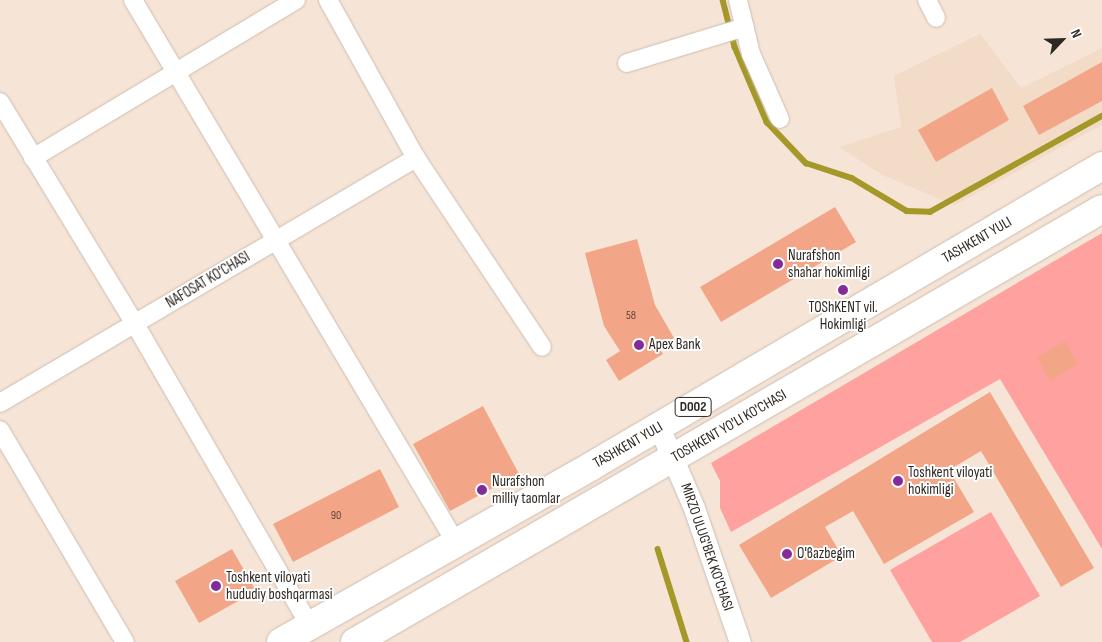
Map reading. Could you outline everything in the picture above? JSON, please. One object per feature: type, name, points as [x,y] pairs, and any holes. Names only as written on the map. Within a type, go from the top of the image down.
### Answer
[{"type":"main road","name":"TASHKENT YULI","points":[[280,642],[659,427],[1102,166]]},
{"type":"main road","name":"TOSHKENT YO'LI KO'CHASI","points":[[355,642],[1102,209]]},
{"type":"street","points":[[133,0],[277,238],[456,543]]},
{"type":"street","points":[[33,158],[177,75],[296,0]]},
{"type":"street","points":[[328,0],[416,158],[542,347]]},
{"type":"street","points":[[738,0],[735,29],[751,54],[780,119]]},
{"type":"street","points":[[926,0],[936,18]]},
{"type":"street","points":[[627,62],[735,29]]},
{"type":"street","points":[[0,102],[135,324],[310,626]]},
{"type":"street","name":"NAFOSAT KO‘CHASI","points":[[0,403],[277,238],[416,158]]},
{"type":"street","name":"MIRZO ULUG'BEK KO'CHASI","points":[[659,427],[675,457],[740,642]]},
{"type":"street","points":[[0,430],[125,642]]},
{"type":"shaded area","points":[[980,34],[1021,88],[1102,48],[1102,125],[955,205],[882,175],[839,147],[901,127],[894,76]]},
{"type":"shaded area","points":[[1102,233],[1102,549],[1000,379],[731,532],[720,508],[720,481],[711,463]]},
{"type":"shaded area","points":[[991,512],[1040,596],[960,642],[932,642],[890,570]]},
{"type":"building","points":[[1102,62],[1102,101],[1039,135],[1023,106]]},
{"type":"building","points":[[992,88],[1009,120],[936,162],[918,130]]},
{"type":"building","name":"Nurafshon shahar hokimligi","points":[[835,207],[856,242],[721,322],[700,287]]},
{"type":"building","points":[[637,239],[655,305],[674,338],[659,348],[663,354],[619,381],[606,360],[620,351],[604,326],[585,253]]},
{"type":"building","points":[[1065,341],[1078,364],[1050,381],[1037,358]]},
{"type":"building","name":"Toshkent viloyati hokimligi","points":[[990,392],[1094,568],[1061,587],[981,451],[949,470],[974,512],[884,564],[853,511],[825,527],[842,556],[771,598],[739,545]]},
{"type":"building","points":[[483,406],[519,474],[450,511],[413,444]]},
{"type":"building","points":[[380,469],[399,507],[293,562],[273,524]]},
{"type":"building","name":"Toshkent viloyati hududiy boshqarmasi","points":[[232,549],[256,591],[199,623],[175,581]]},
{"type":"waterway","points":[[723,0],[735,47],[767,122],[806,163],[852,178],[907,211],[930,212],[1102,116]]},
{"type":"waterway","points":[[658,549],[687,642]]},
{"type":"place","name":"Nurafshon shahar hokimligi","points":[[778,264]]},
{"type":"place","name":"TOShKENT vil. Hokimligi","points":[[843,290]]},
{"type":"place","name":"Apex Bank","points":[[639,345]]},
{"type":"place","name":"Toshkent viloyati hokimligi","points":[[898,481]]},
{"type":"place","name":"Nurafshon milliy taomlar","points":[[482,490]]},
{"type":"place","name":"O'ваzbegim","points":[[787,554]]},
{"type":"place","name":"Toshkent viloyati hududiy boshqarmasi","points":[[216,586]]}]
